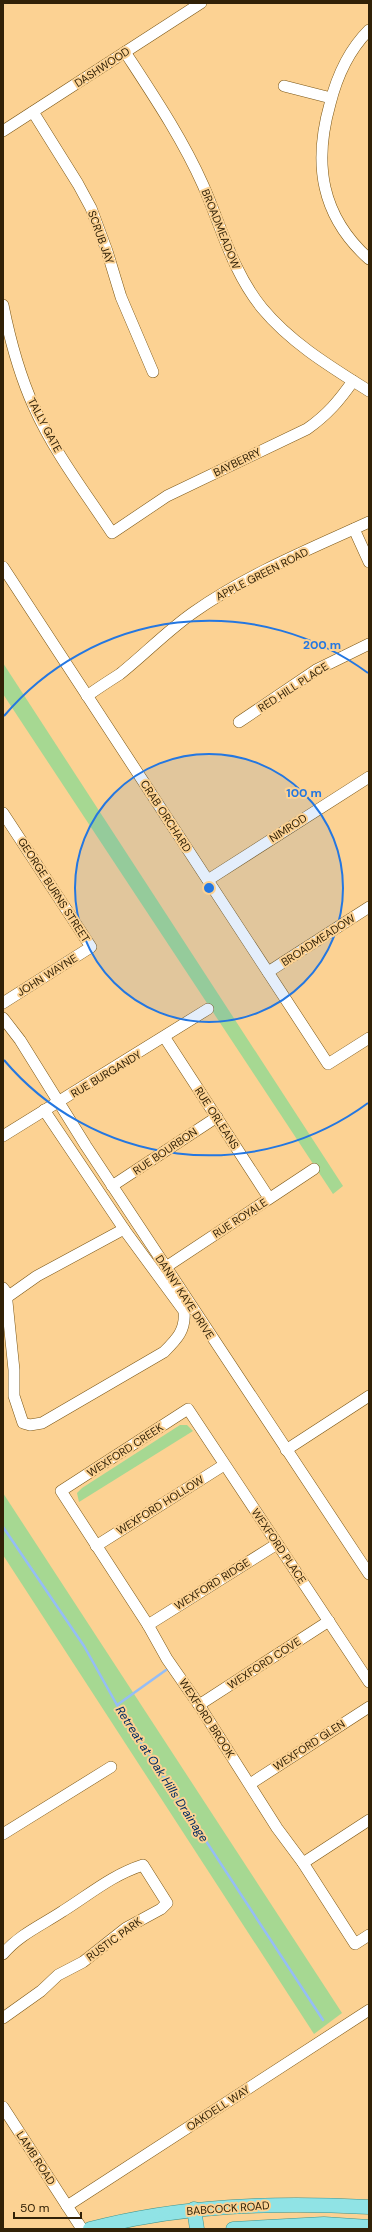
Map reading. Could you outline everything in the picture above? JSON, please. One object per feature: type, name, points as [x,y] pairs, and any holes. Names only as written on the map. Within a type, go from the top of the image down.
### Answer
[{"type":"main road","name":"BABCOCK ROAD","points":[[90,2229],[132,2218],[194,2209],[323,2205],[369,2207]]},
{"type":"main road","points":[[194,2209],[197,2229]]},
{"type":"main road","name":"BABCOCK ROAD","points":[[233,2229],[324,2224],[369,2227]]},
{"type":"street","name":"DASHWOOD","points":[[3,131],[201,3]]},
{"type":"street","points":[[369,30],[358,42],[342,66],[331,98],[321,145],[324,187],[331,207],[341,226],[369,259]]},
{"type":"street","name":"BROADMEADOW","points":[[125,52],[181,141],[203,186],[234,265],[247,287],[279,327],[298,344],[369,392]]},
{"type":"street","points":[[284,86],[331,98]]},
{"type":"street","name":"SCRUB JAY","points":[[33,112],[78,184],[91,208],[107,251],[120,297],[153,372]]},
{"type":"street","name":"TALLY GATE","points":[[3,305],[20,371],[34,407],[52,442],[112,533]]},
{"type":"street","name":"BAYBERRY","points":[[112,533],[167,496],[307,429],[325,416],[336,405],[353,381]]},
{"type":"street","name":"APPLE GREEN ROAD","points":[[87,696],[120,673],[154,643],[194,612],[225,591],[268,568],[369,522]]},
{"type":"street","points":[[354,529],[369,562]]},
{"type":"street","name":"CRAB ORCHARD","points":[[3,567],[328,1064],[369,1038]]},
{"type":"street","name":"RED HILL PLACE","points":[[239,722],[316,670],[369,644]]},
{"type":"street","name":"NIMROD","points":[[208,880],[369,777]]},
{"type":"street","name":"GEORGE BURNS STREET","points":[[3,813],[91,947]]},
{"type":"street","name":"BROADMEADOW","points":[[268,972],[369,907]]},
{"type":"street","name":"JOHN WAYNE","points":[[3,1003],[91,947]]},
{"type":"street","name":"RUE BURGANDY","points":[[3,1136],[164,1038],[208,1009]]},
{"type":"street","name":"DANNY KAYE DRIVE","points":[[3,1018],[20,1040],[138,1226],[369,1574]]},
{"type":"street","name":"RUE ORLEANS","points":[[164,1038],[269,1198]]},
{"type":"street","points":[[44,1110],[123,1229],[184,1311],[185,1321],[180,1336],[164,1352],[42,1423],[30,1425],[23,1423],[14,1396],[14,1370],[4,1295],[123,1229],[138,1226]]},
{"type":"street","name":"RUE BOURBON","points":[[112,1186],[217,1117]]},
{"type":"street","name":"RUE ROYALE","points":[[166,1267],[314,1169]]},
{"type":"street","points":[[123,1229],[132,1215]]},
{"type":"street","points":[[286,1450],[369,1396]]},
{"type":"street","name":"WEXFORD PLACE","points":[[188,1409],[369,1682]]},
{"type":"street","name":"WEXFORD CREEK","points":[[61,1491],[188,1409]]},
{"type":"street","name":"WEXFORD HOLLOW","points":[[96,1546],[224,1465]]},
{"type":"street","name":"WEXFORD BROOK","points":[[61,1491],[148,1625],[167,1659],[199,1705],[356,1944],[369,1935]]},
{"type":"street","name":"WEXFORD RIDGE","points":[[148,1625],[277,1544]]},
{"type":"street","name":"WEXFORD COVE","points":[[199,1705],[329,1621]]},
{"type":"street","name":"WEXFORD GLEN","points":[[250,1784],[369,1707]]},
{"type":"street","points":[[3,1834],[111,1768]]},
{"type":"street","points":[[303,1863],[369,1820]]},
{"type":"street","name":"RUSTIC PARK","points":[[3,1954],[22,1935],[63,1912],[102,1884],[143,1865],[167,1903],[161,1909],[126,1928],[83,1962],[58,1975],[41,1991],[4,2014]]},
{"type":"street","name":"OAKDELL WAY","points":[[67,2206],[369,2010]]},
{"type":"street","name":"LAMB ROAD","points":[[3,2107],[82,2229]]},
{"type":"green space","points":[[3,663],[343,1186],[333,1194],[3,694]]},
{"type":"green space","points":[[180,1425],[187,1425],[193,1431],[79,1502],[77,1493],[82,1488]]},
{"type":"green space","points":[[3,1493],[342,2013],[314,2034],[3,1555]]},
{"type":"waterway","name":"Retreat at Oak Hills Drainage","points":[[3,1527],[84,1646],[117,1705],[323,2020]]},
{"type":"waterway","points":[[117,1705],[166,1670]]}]
